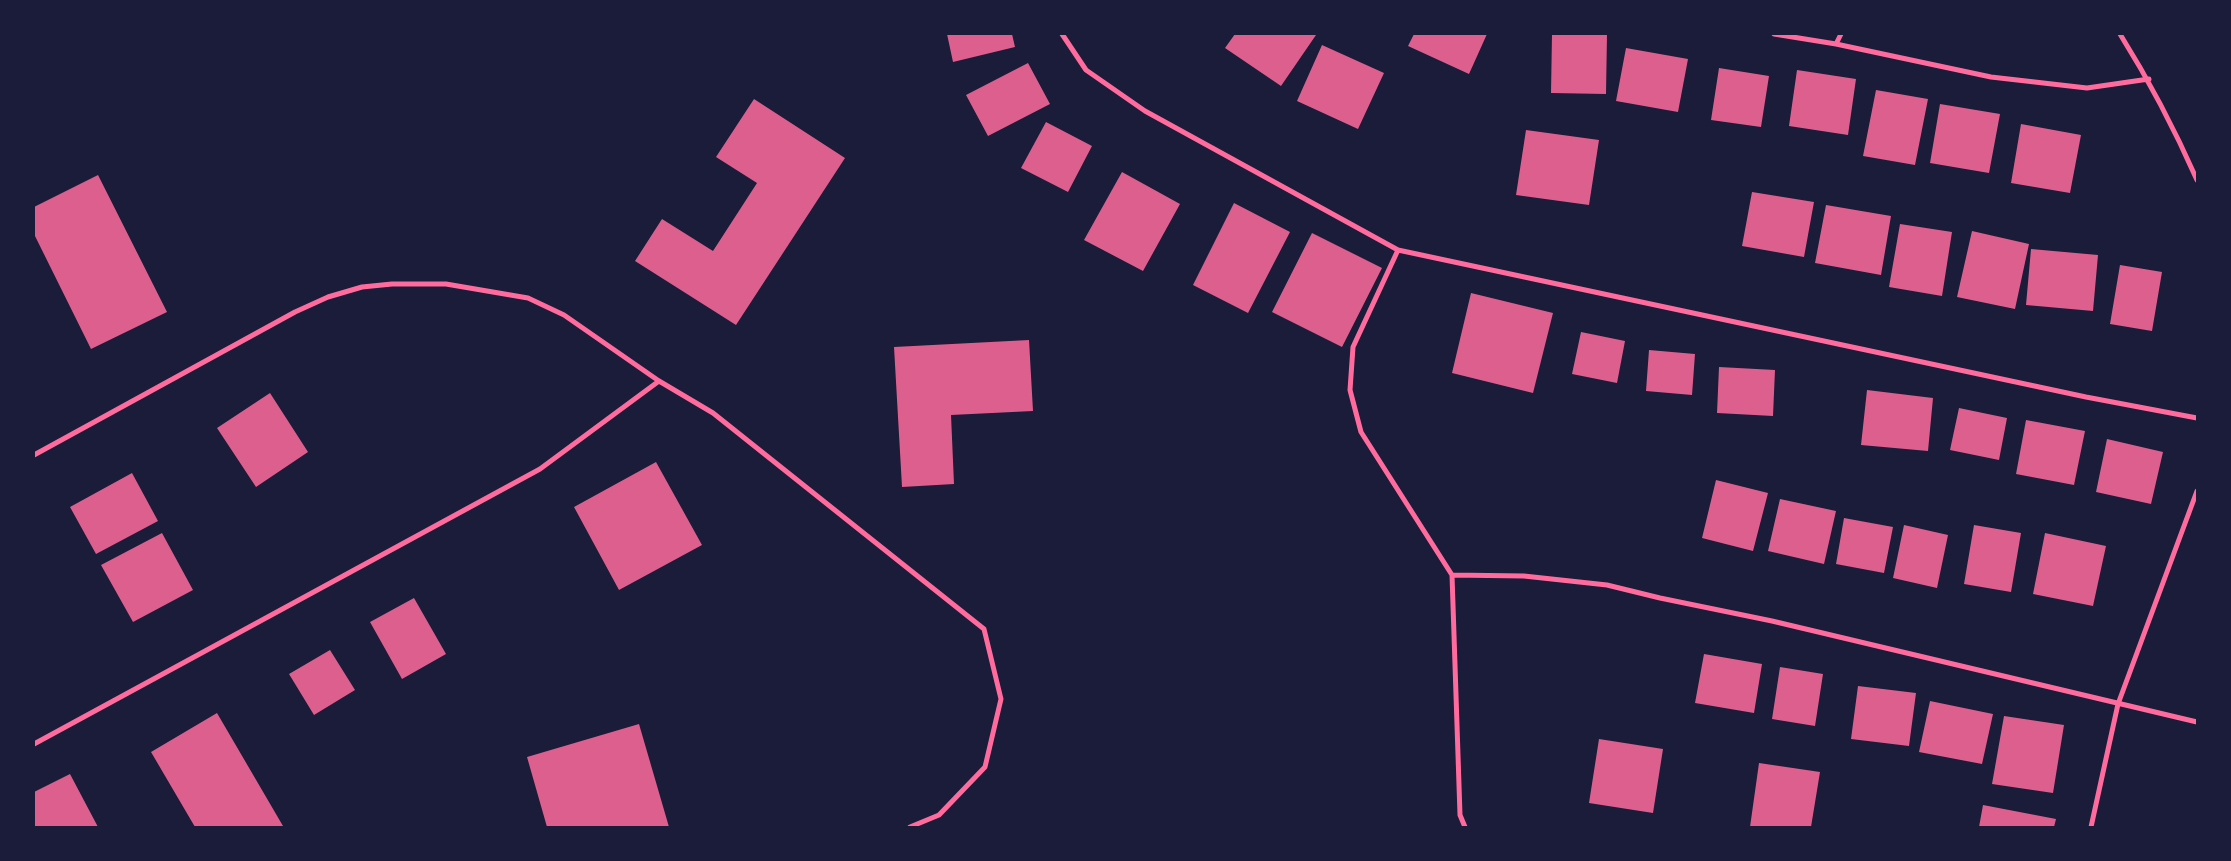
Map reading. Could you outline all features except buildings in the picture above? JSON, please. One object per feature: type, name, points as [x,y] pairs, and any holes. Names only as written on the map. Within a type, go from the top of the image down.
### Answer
[{"type":"street","points":[[1062,34],[1086,70],[1144,111],[1398,250],[2086,397],[2197,418]]},
{"type":"street","points":[[1774,34],[1836,44],[1991,77],[2087,88],[2149,79]]},
{"type":"street","points":[[1836,44],[1841,34]]},
{"type":"street","points":[[2120,34],[2149,79],[2172,123],[2197,180]]},
{"type":"street","points":[[1398,250],[1354,347],[1350,390],[1362,432],[1452,575],[1460,815],[1465,827]]},
{"type":"street","points":[[34,455],[295,312],[328,297],[362,287],[392,284],[446,284],[528,298],[564,315],[659,381],[713,413],[984,629],[1001,699],[985,767],[938,815],[910,827]]},
{"type":"street","points":[[34,744],[540,469],[659,381]]},
{"type":"street","points":[[2092,827],[2118,704],[2197,492]]},
{"type":"street","points":[[1452,575],[1524,576],[1607,585],[1772,621],[2197,722]]}]
